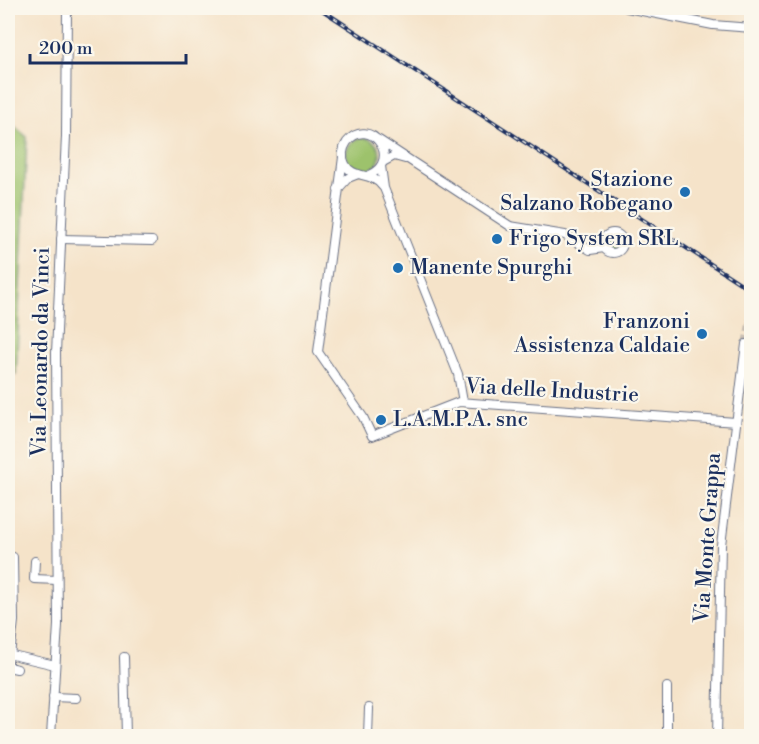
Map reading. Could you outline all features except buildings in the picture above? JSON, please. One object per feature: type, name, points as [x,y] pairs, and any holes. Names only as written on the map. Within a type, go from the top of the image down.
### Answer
[{"type":"street","name":"Via Leonardo da Vinci","points":[[51,736],[56,665],[56,353],[67,8]]},
{"type":"street","points":[[627,8],[713,25],[752,28]]},
{"type":"street","points":[[338,189],[345,146],[357,134],[370,134],[515,228],[565,235],[590,249],[604,248]]},
{"type":"street","points":[[379,140],[384,151],[382,164],[384,188],[458,374],[464,402]]},
{"type":"street","points":[[369,175],[394,156],[412,161]]},
{"type":"street","points":[[342,157],[347,167],[358,174]]},
{"type":"street","points":[[338,189],[348,178],[358,174],[369,175],[384,188]]},
{"type":"street","name":"Via delle Industrie","points":[[338,189],[318,352],[363,417],[372,436],[450,405],[464,402],[736,422]]},
{"type":"street","points":[[61,239],[152,241]]},
{"type":"street","name":"Via Monte Grappa","points":[[717,736],[721,545],[746,344]]},
{"type":"street","points":[[14,556],[14,621],[8,666],[17,669]]},
{"type":"street","points":[[35,561],[34,579],[57,580]]},
{"type":"street","points":[[9,654],[56,665]]},
{"type":"street","points":[[124,657],[126,736]]},
{"type":"street","points":[[667,687],[667,736]]},
{"type":"street","points":[[53,697],[76,698]]},
{"type":"street","points":[[368,736],[369,708]]},
{"type":"green space","points":[[8,121],[27,137],[16,374],[8,373]]},
{"type":"green space","points":[[363,138],[375,143],[380,155],[375,167],[363,172],[351,167],[346,155],[351,143]]},
{"type":"green space","points":[[610,236],[616,236],[620,243],[616,250],[610,250],[606,246],[606,240]]},
{"type":"tunnel","points":[[746,344],[752,314]]},
{"type":"railway","points":[[319,8],[752,291]]},
{"type":"place","name":"Stazione Salzano Robegano","points":[[685,192]]},
{"type":"place","name":"Frigo System SRL","points":[[497,239]]},
{"type":"place","name":"Manente Spurghi","points":[[398,268]]},
{"type":"place","name":"Franzoni Assistenza Caldaie","points":[[702,334]]},
{"type":"place","name":"L.A.M.P.A. snc","points":[[381,420]]}]
